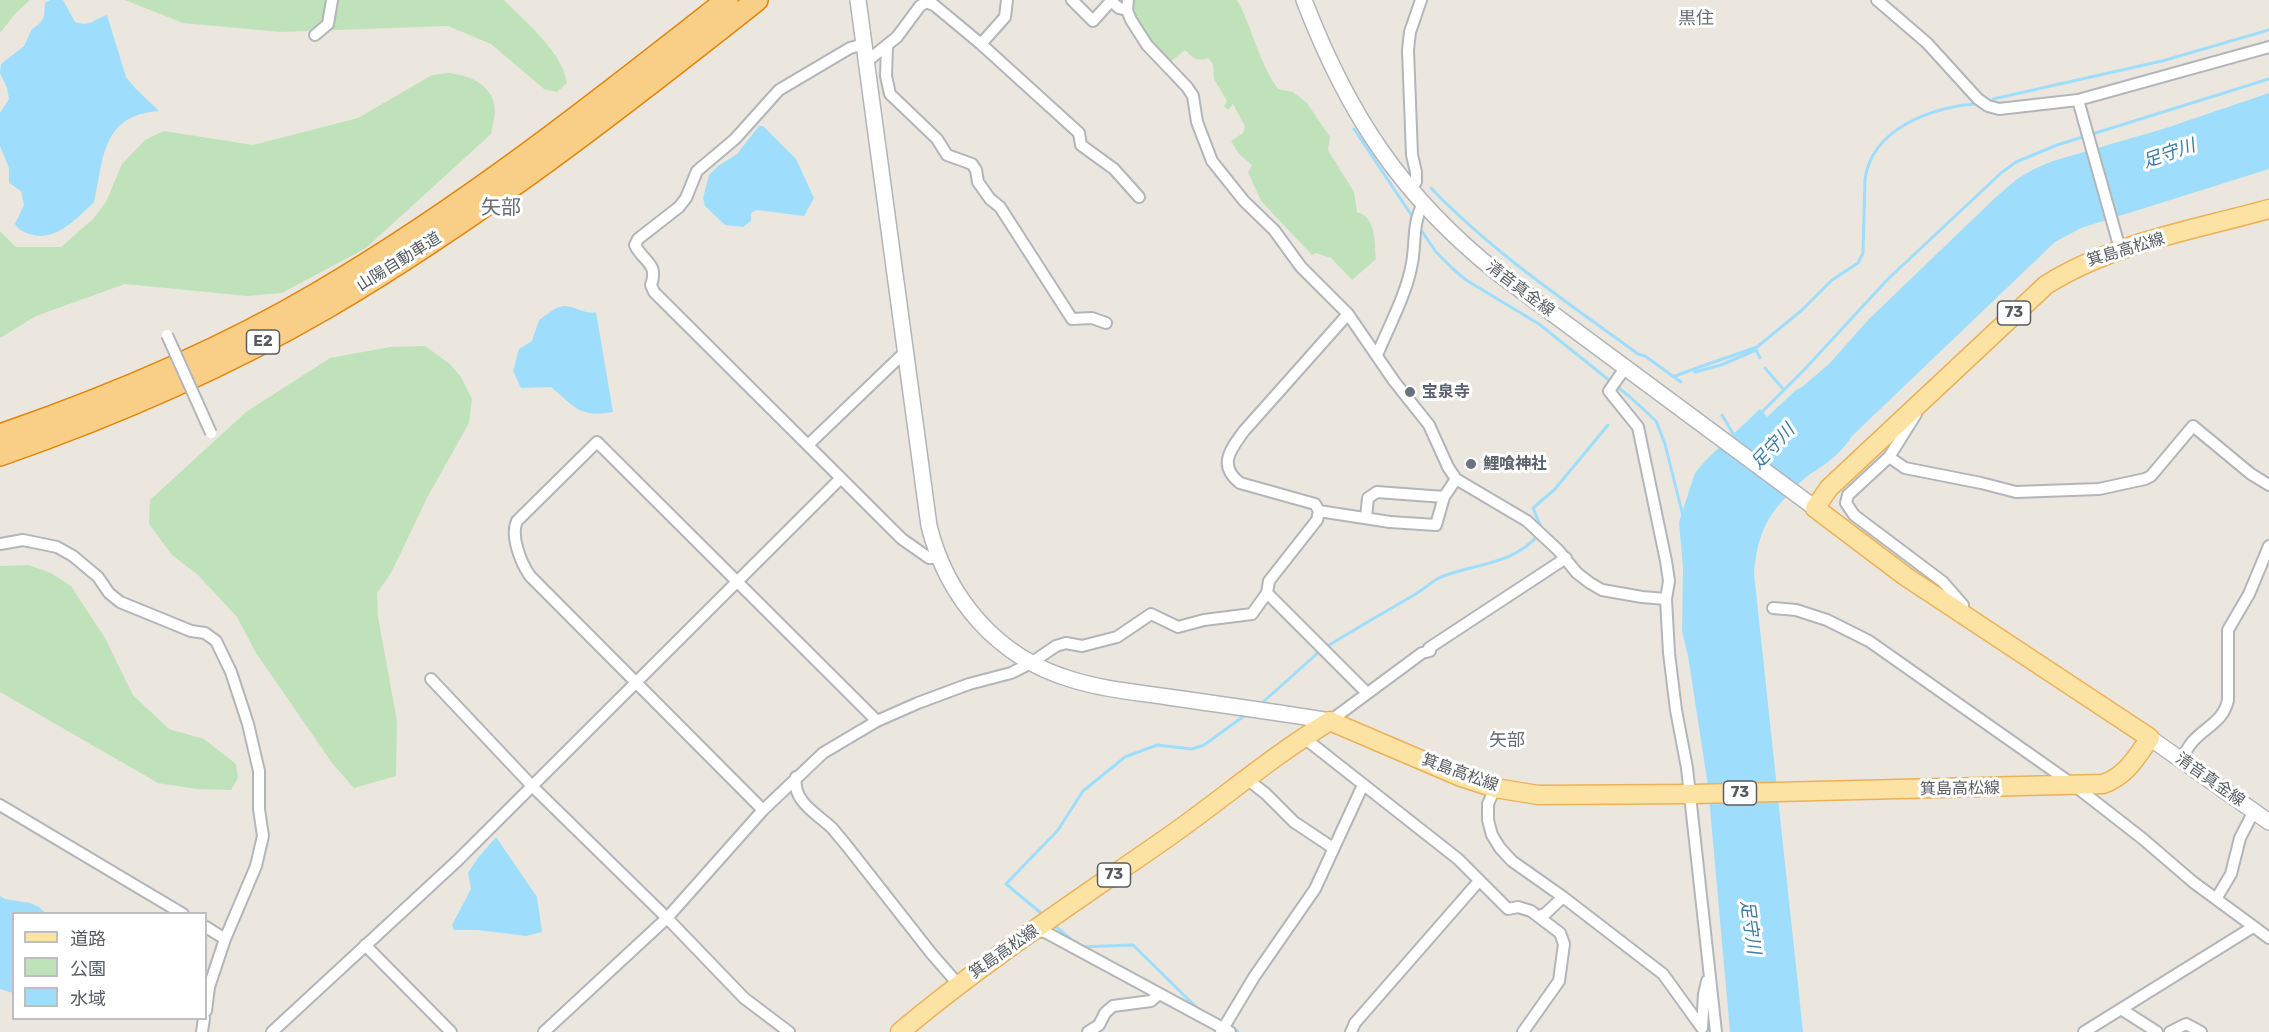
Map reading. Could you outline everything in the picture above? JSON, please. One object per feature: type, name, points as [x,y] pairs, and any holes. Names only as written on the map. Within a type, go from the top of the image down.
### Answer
[{"type":"highway","name":"山陽自動車道","points":[[0,455],[142,400],[263,342],[325,309],[400,262],[501,184],[562,129],[727,0]]},
{"type":"highway","name":"山陽自動車道","points":[[0,435],[136,384],[317,294],[390,248],[501,184],[644,90],[757,0]]},
{"type":"main road","name":"箕島高松線","points":[[1808,503],[1829,488],[2046,285],[2084,262],[2119,245],[2269,209]]},
{"type":"main road","points":[[1808,503],[1905,576],[2150,738]]},
{"type":"main road","name":"箕島高松線","points":[[900,1032],[958,984],[1215,804],[1303,737],[1330,721],[1461,777],[1496,788],[1538,795],[1568,796],[2103,784],[2123,774],[2150,738]]},
{"type":"street","points":[[315,35],[328,24],[332,0]]},
{"type":"street","points":[[858,0],[925,506],[931,534],[948,579],[972,614],[1006,647],[1031,663],[1091,685],[1330,721],[1422,653],[1430,651],[1430,648],[1566,558]]},
{"type":"street","points":[[981,44],[1005,17],[1007,0]]},
{"type":"street","points":[[1072,0],[1094,21],[1111,1],[1119,8],[1127,5],[1131,20],[1147,45],[1193,96],[1197,122],[1212,161],[1244,201],[1274,230],[1301,267],[1348,315],[1394,381],[1430,425],[1448,467],[1456,479],[1527,521],[1566,558],[1577,573],[1602,590],[1666,599]]},
{"type":"street","name":"清音真金線","points":[[1304,0],[1323,49],[1345,93],[1370,135],[1409,189],[1418,215],[1480,258],[1618,378],[1702,424],[1808,503]]},
{"type":"street","points":[[1409,189],[1416,182],[1416,172],[1412,155],[1408,50],[1410,32],[1421,0]]},
{"type":"street","points":[[1877,0],[1927,43],[1978,99],[1988,106],[1999,109],[2079,104],[2269,47]]},
{"type":"street","points":[[866,62],[897,37],[920,6],[926,2],[934,5],[981,44],[1079,133],[1081,145],[1114,169],[1139,197]]},
{"type":"street","points":[[864,44],[850,48],[778,90],[735,139],[697,171],[686,198],[679,207],[638,239],[635,245],[639,254],[653,268],[654,276],[651,285],[654,292],[902,539],[929,558],[939,558]]},
{"type":"street","points":[[887,45],[886,76],[890,94],[936,139],[947,155],[972,164],[976,170],[978,182],[999,207],[1072,319],[1092,318],[1106,323]]},
{"type":"street","points":[[2079,104],[2119,245]]},
{"type":"street","points":[[1377,355],[1408,279],[1413,261],[1418,215]]},
{"type":"street","points":[[544,1032],[667,918],[763,810],[796,777],[823,753],[877,721],[918,702],[969,684],[1011,673],[1056,646],[1066,643],[1082,646],[1117,637],[1151,614],[1178,627],[1204,620],[1252,614],[1267,593],[1269,581],[1317,520],[1319,511],[1315,504],[1240,483],[1227,468],[1227,459],[1244,430],[1348,315]]},
{"type":"street","points":[[167,335],[211,433]]},
{"type":"street","points":[[808,445],[905,352]]},
{"type":"street","points":[[1618,378],[1609,391],[1638,427],[1669,581],[1666,599],[1669,653],[1691,794],[1716,1032]]},
{"type":"street","points":[[1911,410],[1917,414],[1889,457],[1848,495],[1846,503],[1848,510],[1943,582],[1963,605],[1961,613]]},
{"type":"street","points":[[1889,457],[1905,468],[2016,492],[2099,489],[2151,476],[2193,426],[2251,474],[2269,485]]},
{"type":"street","points":[[763,810],[635,683],[530,576],[521,564],[513,529],[517,521],[597,442],[877,721]]},
{"type":"street","points":[[272,1032],[457,861],[841,478]]},
{"type":"street","points":[[1319,511],[1436,525],[1444,497],[1456,479]]},
{"type":"street","points":[[1366,518],[1368,498],[1377,492],[1444,497]]},
{"type":"street","points":[[0,544],[22,540],[57,547],[73,556],[98,577],[109,593],[120,602],[191,631],[205,633],[216,641],[231,672],[248,724],[259,771],[259,809],[263,836],[256,866],[225,939],[209,987],[207,1003]]},
{"type":"street","points":[[2182,761],[2194,738],[2220,718],[2225,710],[2228,700],[2228,630],[2249,594],[2269,546]]},
{"type":"street","points":[[1267,593],[1367,693]]},
{"type":"street","points":[[1773,608],[1796,610],[1827,620],[1869,641],[2074,786],[2216,899],[2269,938]]},
{"type":"street","points":[[431,679],[533,787],[667,918],[744,998],[789,1032]]},
{"type":"street","points":[[1303,737],[1458,859],[1508,909],[1518,907],[1531,911],[1560,933],[1564,944],[1560,962],[1561,974],[1522,1032]]},
{"type":"street","name":"清音真金線","points":[[2150,738],[2269,822]]},
{"type":"street","points":[[796,777],[794,785],[803,803],[833,829],[924,945],[958,984]]},
{"type":"street","points":[[1247,779],[1266,794],[1293,822],[1333,848]]},
{"type":"street","points":[[1036,930],[1047,933],[1225,1028],[1254,977],[1315,888],[1363,785]]},
{"type":"street","points":[[1496,788],[1488,804],[1492,836],[1512,861],[1663,974],[1702,1030]]},
{"type":"street","points":[[0,805],[180,912]]},
{"type":"street","points":[[2216,899],[2230,874],[2240,837],[2254,811]]},
{"type":"street","points":[[1351,1032],[1355,1023],[1479,881]]},
{"type":"street","points":[[1539,916],[1545,914],[1563,897]]},
{"type":"street","points":[[2090,1031],[2121,1009],[2253,927]]},
{"type":"street","points":[[207,928],[225,939]]},
{"type":"street","points":[[366,945],[451,1032]]},
{"type":"street","points":[[1702,1030],[1704,994],[1709,975]]},
{"type":"street","points":[[1088,1032],[1099,1025],[1105,1013],[1113,1006],[1151,1001],[1159,994]]},
{"type":"street","points":[[2121,1009],[2157,1032]]},
{"type":"street","points":[[2170,1032],[2186,1024],[2201,1032]]},
{"type":"green space","points":[[0,0],[30,0],[0,33]]},
{"type":"green space","points":[[125,0],[504,0],[551,49],[564,71],[567,83],[557,92],[544,89],[491,44],[448,26],[281,32],[183,23]]},
{"type":"green space","points":[[1133,0],[1237,0],[1271,78],[1278,89],[1293,92],[1307,103],[1330,137],[1328,150],[1354,192],[1357,212],[1368,219],[1371,225],[1376,259],[1352,280],[1331,258],[1316,253],[1312,255],[1261,201],[1248,172],[1252,165],[1239,154],[1231,141],[1243,133],[1245,126],[1233,104],[1228,110],[1224,106],[1227,101],[1214,79],[1213,64],[1208,58],[1200,60],[1185,50],[1169,63],[1150,42],[1140,26]]},
{"type":"green space","points":[[449,73],[466,76],[487,90],[494,105],[495,114],[491,134],[366,248],[282,293],[247,296],[125,284],[36,316],[0,338],[0,231],[16,247],[61,247],[93,219],[106,202],[122,164],[145,140],[164,131],[253,145],[358,118],[432,75]]},
{"type":"green space","points":[[425,346],[450,364],[461,377],[472,399],[469,423],[427,498],[391,573],[377,593],[378,617],[397,721],[396,776],[354,788],[332,763],[256,653],[237,617],[198,575],[172,555],[149,524],[150,500],[246,412],[330,358],[390,347]]},
{"type":"green space","points":[[29,565],[51,573],[71,586],[105,638],[133,695],[169,729],[204,739],[236,764],[238,778],[231,790],[196,789],[158,783],[0,692],[0,566]]},
{"type":"water","points":[[50,0],[63,0],[75,22],[88,23],[107,15],[126,77],[159,111],[140,114],[126,121],[116,130],[108,142],[104,155],[94,202],[57,232],[39,236],[23,232],[15,224],[24,205],[21,191],[9,183],[9,168],[0,146],[0,113],[9,99],[0,73],[1,64],[24,46],[32,29],[40,23],[44,17],[45,3]]},
{"type":"water","name":"足守川","points":[[2269,93],[2269,169],[2081,228],[2055,242],[1852,436],[1839,453],[1803,480],[1769,518],[1758,548],[1754,573],[1803,1032],[1730,1032],[1708,786],[1682,631],[1683,568],[1679,522],[1695,473],[1760,409],[1767,417],[1829,364],[1869,319],[2017,179],[2053,161],[2166,128]]},
{"type":"water","points":[[759,126],[763,126],[796,159],[814,198],[804,216],[757,210],[751,213],[751,221],[743,227],[725,225],[705,206],[703,198],[709,175],[718,166],[737,154]]},
{"type":"water","points":[[563,306],[596,312],[613,412],[585,412],[572,405],[551,387],[521,388],[513,371],[519,349],[532,341],[539,320]]},
{"type":"water","points":[[496,837],[537,897],[542,932],[526,936],[477,930],[454,930],[452,925],[471,889],[468,873]]},
{"type":"water","points":[[0,896],[30,903],[44,912],[12,912],[12,993],[0,989]]},
{"type":"waterway","points":[[1993,99],[2162,61],[2269,30]]},
{"type":"waterway","points":[[1761,413],[1887,280],[2001,173],[2016,162],[2057,145],[2269,79]]},
{"type":"waterway","points":[[1694,369],[1757,347],[1802,310],[1832,280],[1858,263],[1863,253],[1865,179],[1870,162],[1879,147],[1891,134],[1922,116],[1939,110],[1974,104]]},
{"type":"waterway","points":[[1354,129],[1414,219]]},
{"type":"waterway","points":[[1431,188],[1479,234],[1531,276],[1638,354],[1645,356],[1681,382]]},
{"type":"waterway","points":[[1419,227],[1436,252],[1466,280],[1539,324],[1630,397],[1656,421],[1665,444],[1683,516]]},
{"type":"waterway","points":[[1675,376],[1694,369],[1695,372],[1721,365],[1756,350],[1760,358]]},
{"type":"waterway","points":[[1765,368],[1784,390]]},
{"type":"waterway","points":[[1722,415],[1735,437]]},
{"type":"waterway","points":[[1542,530],[1533,508],[1555,489],[1608,425]]},
{"type":"waterway","points":[[1326,647],[1438,579],[1506,558],[1529,545],[1538,535]]},
{"type":"waterway","points":[[1262,703],[1320,651]]},
{"type":"waterway","points":[[1041,913],[1006,884],[1058,830],[1083,791],[1125,757],[1157,745],[1192,749],[1204,745],[1244,716]]},
{"type":"waterway","points":[[1053,924],[1075,943]]},
{"type":"waterway","points":[[1080,947],[1133,945],[1197,1008]]},
{"type":"waterway","points":[[1208,1014],[1224,1022]]},
{"type":"waterway","points":[[1232,1027],[1238,1032]]},
{"type":"place","name":"宝泉寺","points":[[1410,392]]},
{"type":"place","name":"鯉喰神社","points":[[1471,464]]},
{"type":"district","name":"黒住","points":[[1696,19]]},
{"type":"district","name":"矢部","points":[[501,208]]},
{"type":"district","name":"矢部","points":[[1507,741]]}]
